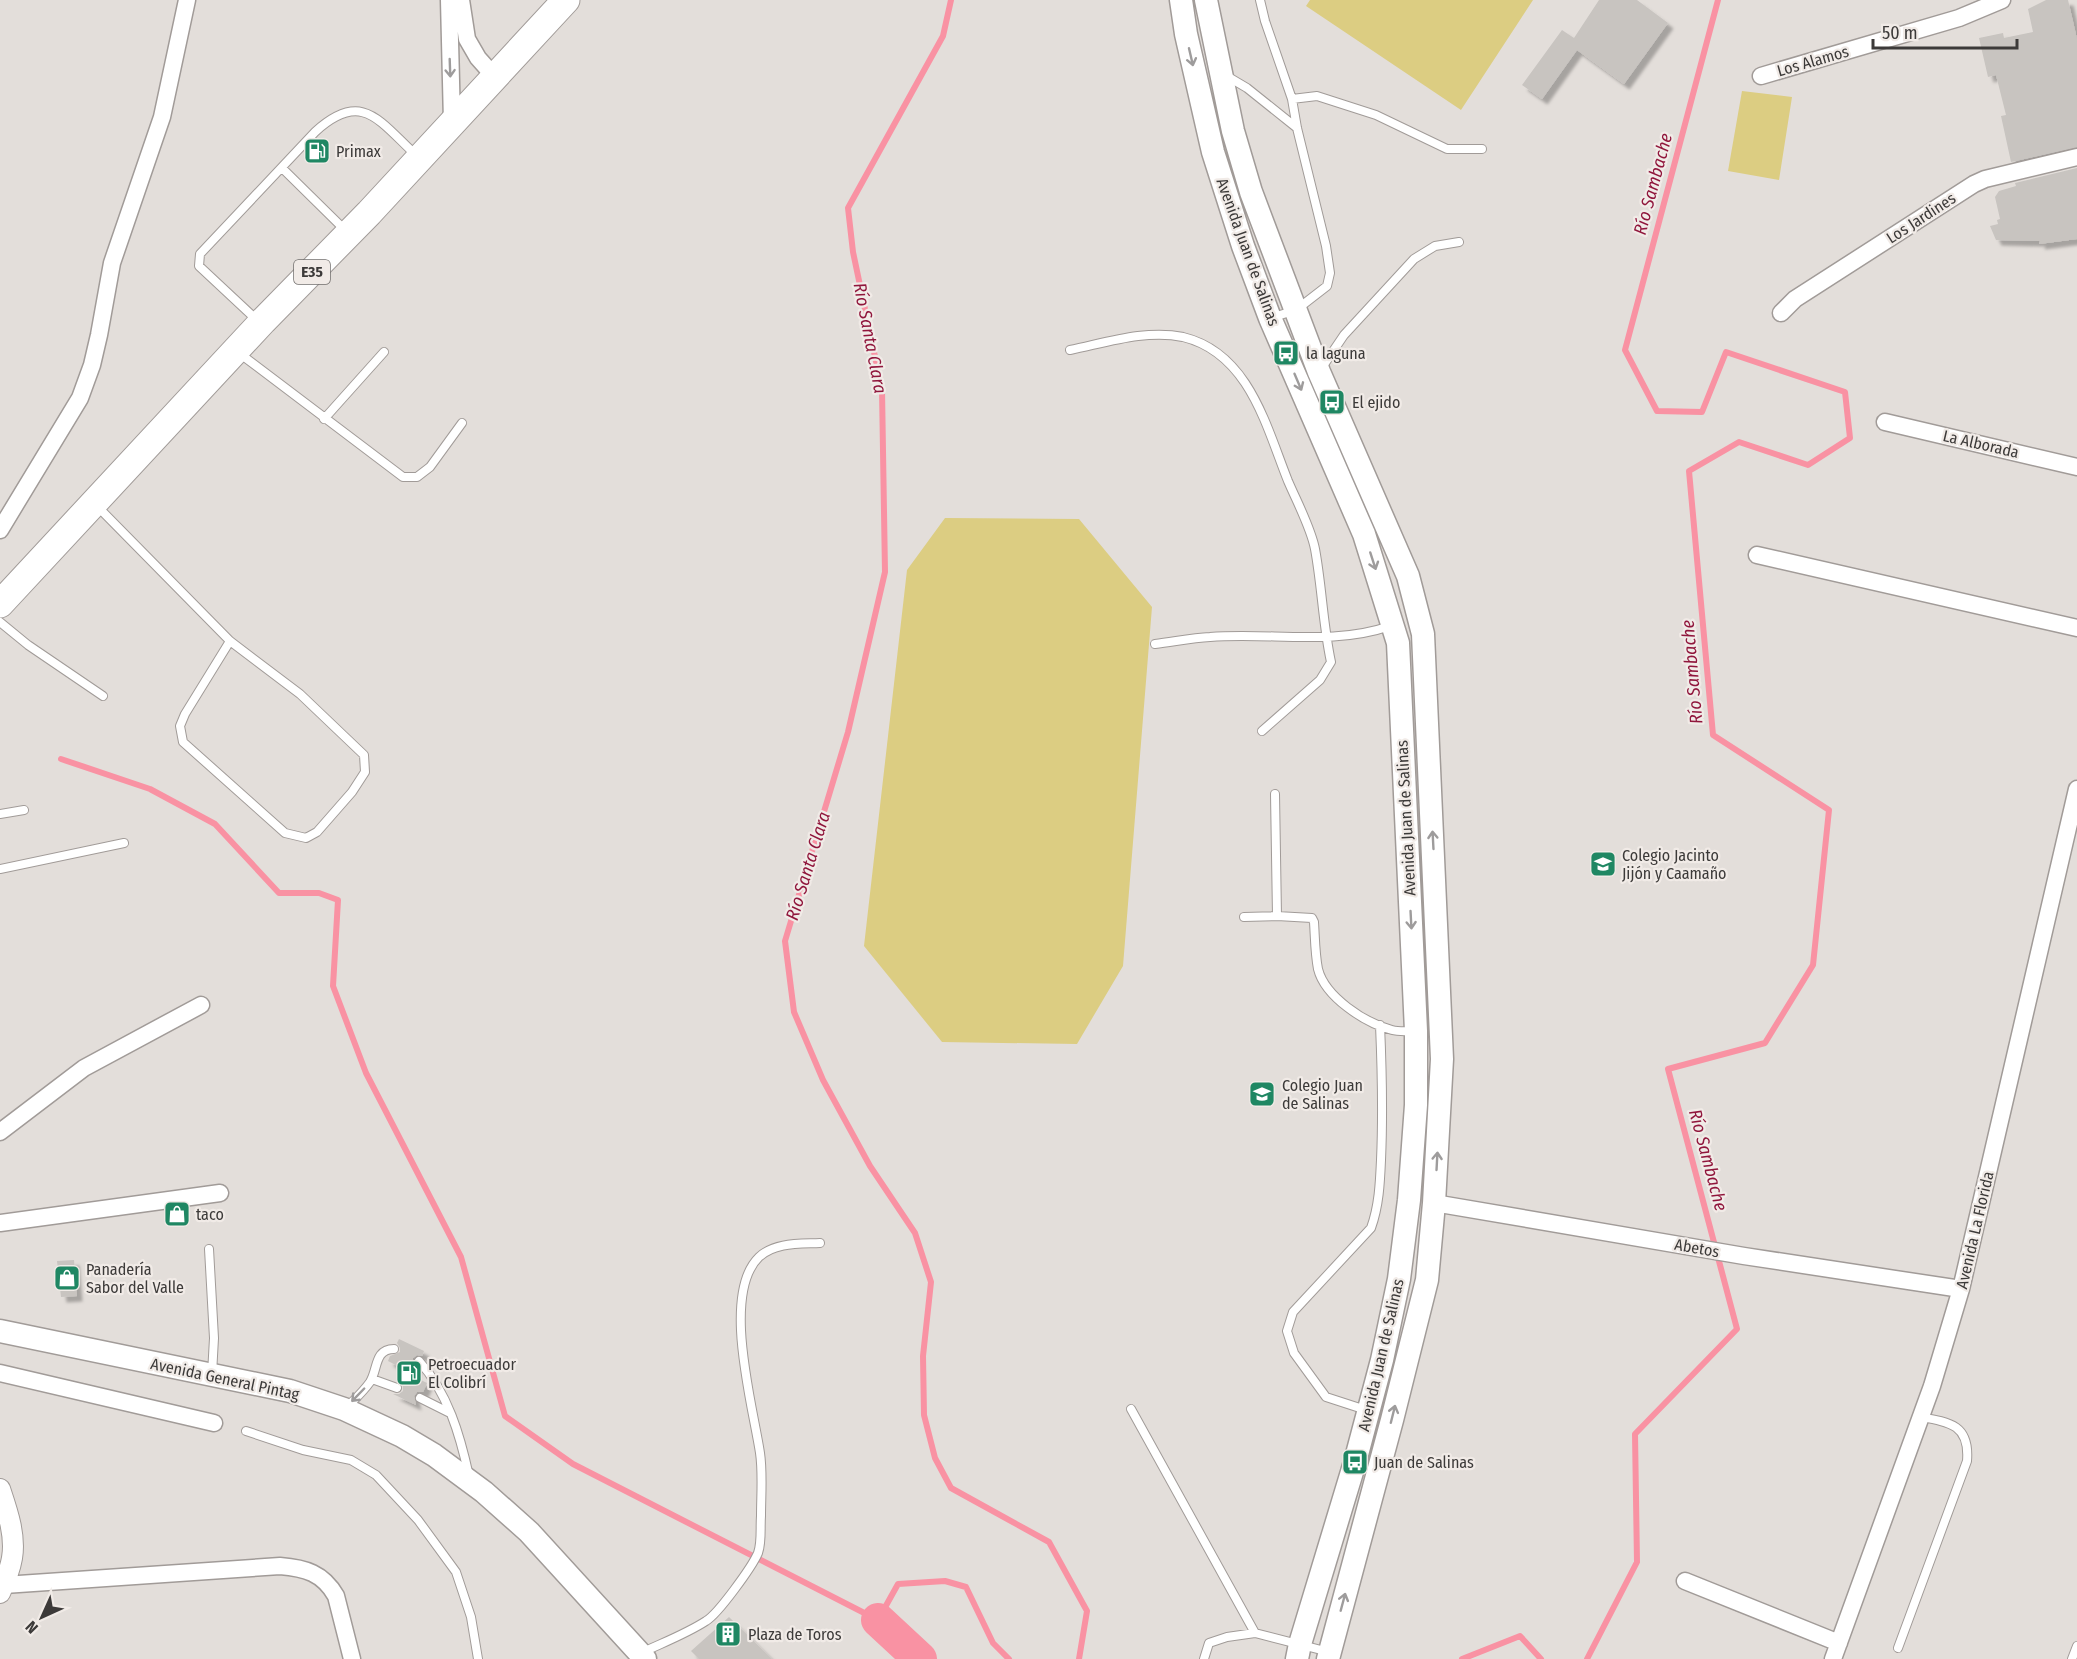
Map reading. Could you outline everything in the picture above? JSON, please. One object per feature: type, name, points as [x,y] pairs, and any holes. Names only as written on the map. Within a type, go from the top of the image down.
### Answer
[{"type":"highway","name":"E35","points":[[0,604],[566,0]]},
{"type":"main road","name":"Avenida Juan de Salinas","points":[[1180,0],[1213,152],[1243,246],[1270,318],[1364,534],[1398,643],[1416,1031],[1416,1105],[1409,1200],[1392,1320],[1369,1411],[1299,1651]]},
{"type":"main road","name":"Avenida Juan de Salinas","points":[[1206,0],[1233,131],[1251,192],[1319,372],[1408,576],[1423,634],[1442,1059],[1427,1280],[1392,1420],[1328,1656]]},
{"type":"main road","points":[[1416,1031],[1441,1031]]},
{"type":"main road","name":"Avenida General Pintag","points":[[0,1331],[290,1391],[344,1409],[402,1436],[434,1455],[471,1482],[529,1532],[643,1656]]},
{"type":"street","points":[[0,530],[80,398],[89,374],[99,335],[112,263],[162,117],[187,0]]},
{"type":"street","points":[[449,0],[452,122]]},
{"type":"street","points":[[461,0],[467,39],[478,58],[494,76]]},
{"type":"street","name":"Los Alamos","points":[[1761,76],[1959,18],[2002,0]]},
{"type":"street","name":"Los Jardines","points":[[1781,313],[1795,299],[1974,184],[1985,179],[2077,157]]},
{"type":"street","name":"La Alborada","points":[[1885,422],[2077,467]]},
{"type":"street","points":[[1757,555],[2077,628]]},
{"type":"street","name":"Avenida La Florida","points":[[1836,1651],[1920,1417],[1961,1289],[2077,789]]},
{"type":"street","points":[[0,1132],[84,1068],[201,1005]]},
{"type":"street","points":[[0,1223],[220,1193]]},
{"type":"street","name":"Abetos","points":[[1434,1203],[1744,1256],[1961,1289]]},
{"type":"street","points":[[0,1373],[214,1423]]},
{"type":"street","points":[[0,1489],[12,1534],[13,1557],[2,1589],[280,1566],[298,1568],[319,1575],[332,1589],[336,1596],[352,1659]]},
{"type":"street","points":[[1685,1581],[1836,1651]]},
{"type":"lane","points":[[1260,0],[1292,99],[1326,246],[1330,273],[1327,286],[1296,310],[1270,318]]},
{"type":"lane","points":[[1221,73],[1247,88],[1297,128]]},
{"type":"lane","points":[[1292,99],[1317,96],[1376,115],[1447,149],[1482,149]]},
{"type":"lane","points":[[261,324],[199,266],[200,254],[329,120],[344,112],[354,110],[363,112],[385,124],[419,157]]},
{"type":"lane","points":[[282,168],[349,234]]},
{"type":"lane","points":[[1319,372],[1344,335],[1414,259],[1435,246],[1460,242]]},
{"type":"lane","points":[[1070,350],[1143,335],[1181,337],[1206,345],[1224,357],[1242,376],[1258,406],[1315,547],[1325,636],[1331,662],[1320,681],[1262,731]]},
{"type":"lane","points":[[236,351],[403,477],[417,477],[430,467],[462,423]]},
{"type":"lane","points":[[324,419],[384,352]]},
{"type":"lane","points":[[95,504],[230,641],[300,694],[364,756],[365,772],[352,792],[317,832],[306,838],[285,833],[183,742],[180,726],[185,714],[230,641]]},
{"type":"lane","points":[[0,622],[28,645],[103,696]]},
{"type":"lane","points":[[1155,644],[1210,637],[1325,636],[1374,631],[1393,624]]},
{"type":"lane","points":[[1275,794],[1277,916]]},
{"type":"lane","points":[[0,814],[24,810]]},
{"type":"lane","points":[[0,869],[124,843]]},
{"type":"lane","points":[[1244,917],[1312,918],[1318,967],[1335,995],[1353,1012],[1380,1025],[1396,1031],[1416,1031]]},
{"type":"lane","points":[[1369,1411],[1326,1397],[1293,1353],[1287,1331],[1293,1312],[1371,1228],[1376,1215],[1380,1184],[1383,1111],[1380,1025]]},
{"type":"lane","points":[[643,1656],[708,1621],[746,1574],[759,1551],[762,1488],[760,1455],[741,1343],[742,1297],[749,1276],[760,1257],[775,1248],[791,1244],[820,1243]]},
{"type":"lane","points":[[209,1249],[214,1338],[212,1375]]},
{"type":"lane","points":[[344,1409],[372,1379],[376,1364],[383,1352],[387,1349],[394,1349]]},
{"type":"lane","points":[[419,1361],[434,1378],[461,1438],[471,1482]]},
{"type":"lane","points":[[372,1379],[397,1388]]},
{"type":"lane","points":[[420,1398],[450,1413]]},
{"type":"lane","points":[[1131,1409],[1255,1634]]},
{"type":"lane","points":[[1898,1648],[1967,1461],[1964,1434],[1957,1427],[1944,1421],[1920,1417]]},
{"type":"lane","points":[[246,1431],[303,1450],[351,1460],[376,1476],[417,1520],[456,1572],[471,1617],[478,1659]]},
{"type":"lane","points":[[1204,1659],[1209,1643],[1227,1637],[1255,1634],[1299,1651],[1328,1656]]},
{"type":"lane","points":[[2072,1659],[2077,1646]]},
{"type":"shaded area","points":[[1310,0],[1533,0],[1461,110],[1306,6]]},
{"type":"shaded area","points":[[1742,91],[1792,97],[1779,180],[1728,171]]},
{"type":"shaded area","points":[[945,518],[1079,519],[1152,607],[1123,966],[1077,1044],[942,1042],[864,946],[907,570]]},
{"type":"building","points":[[1599,0],[1637,0],[1668,23],[1624,84],[1577,50],[1542,99],[1522,85],[1562,30],[1574,38]]},
{"type":"building","points":[[2046,0],[2068,0],[2077,39],[2077,147],[2011,162],[2001,116],[2006,115],[1996,75],[1988,77],[1979,38],[2003,33],[2004,38],[2033,32],[2028,9]]},
{"type":"building","points":[[2077,168],[2077,239],[2039,244],[2040,241],[1996,240],[1990,226],[1998,224],[1997,220],[2000,219],[1995,197],[1999,191],[2016,186],[2015,183]]},
{"type":"building","name":"Panadería Sabor del Valle","points":[[74,1260],[77,1296],[61,1297],[57,1261]]},
{"type":"building","points":[[399,1339],[424,1351],[422,1356],[417,1355],[413,1358],[416,1368],[413,1374],[388,1361],[390,1356],[400,1352],[397,1343]]},
{"type":"building","points":[[404,1372],[427,1383],[423,1392],[417,1392],[414,1396],[416,1405],[393,1394],[403,1391],[403,1386],[399,1382]]},
{"type":"building","name":"Plaza de Toros","points":[[729,1617],[772,1659],[699,1659],[691,1651]]},
{"type":"waterway","name":"Río Santa Clara","points":[[951,0],[943,36],[848,208],[853,252],[882,390],[885,572],[848,732],[785,941],[794,1012],[823,1080],[870,1166],[915,1233],[931,1282],[923,1356],[924,1415],[935,1458],[951,1488],[1049,1542],[1087,1611],[1079,1659]]},
{"type":"waterway","name":"Río Sambache","points":[[1587,1659],[1637,1562],[1635,1434],[1737,1329],[1668,1069],[1765,1043],[1813,965],[1829,810],[1713,735],[1689,471],[1739,442],[1808,465],[1850,438],[1845,392],[1726,352],[1702,412],[1657,411],[1625,350],[1718,0]]},
{"type":"waterway","points":[[61,759],[150,789],[215,824],[279,893],[319,893],[338,900],[333,986],[366,1073],[461,1257],[505,1416],[573,1464],[878,1620],[898,1584],[945,1581],[966,1587],[993,1643],[1009,1659]]},
{"type":"waterway","name":"Río Santa Clara","points":[[878,1620],[920,1659]]},
{"type":"waterway","name":"Río Sambache","points":[[1462,1659],[1520,1636],[1541,1659]]},
{"type":"place","name":"Primax","points":[[317,151]]},
{"type":"place","name":"la laguna","points":[[1286,353]]},
{"type":"place","name":"El ejido","points":[[1332,402]]},
{"type":"place","name":"Colegio Jacinto Jijón y Caamaño","points":[[1603,864]]},
{"type":"place","name":"Colegio Juan de Salinas","points":[[1262,1094]]},
{"type":"place","name":"taco","points":[[177,1214]]},
{"type":"place","name":"Panadería Sabor del Valle","points":[[67,1278]]},
{"type":"place","name":"Petroecuador El Colibrí","points":[[409,1373]]},
{"type":"place","name":"Juan de Salinas","points":[[1355,1462]]},
{"type":"place","name":"Plaza de Toros","points":[[728,1634]]}]
